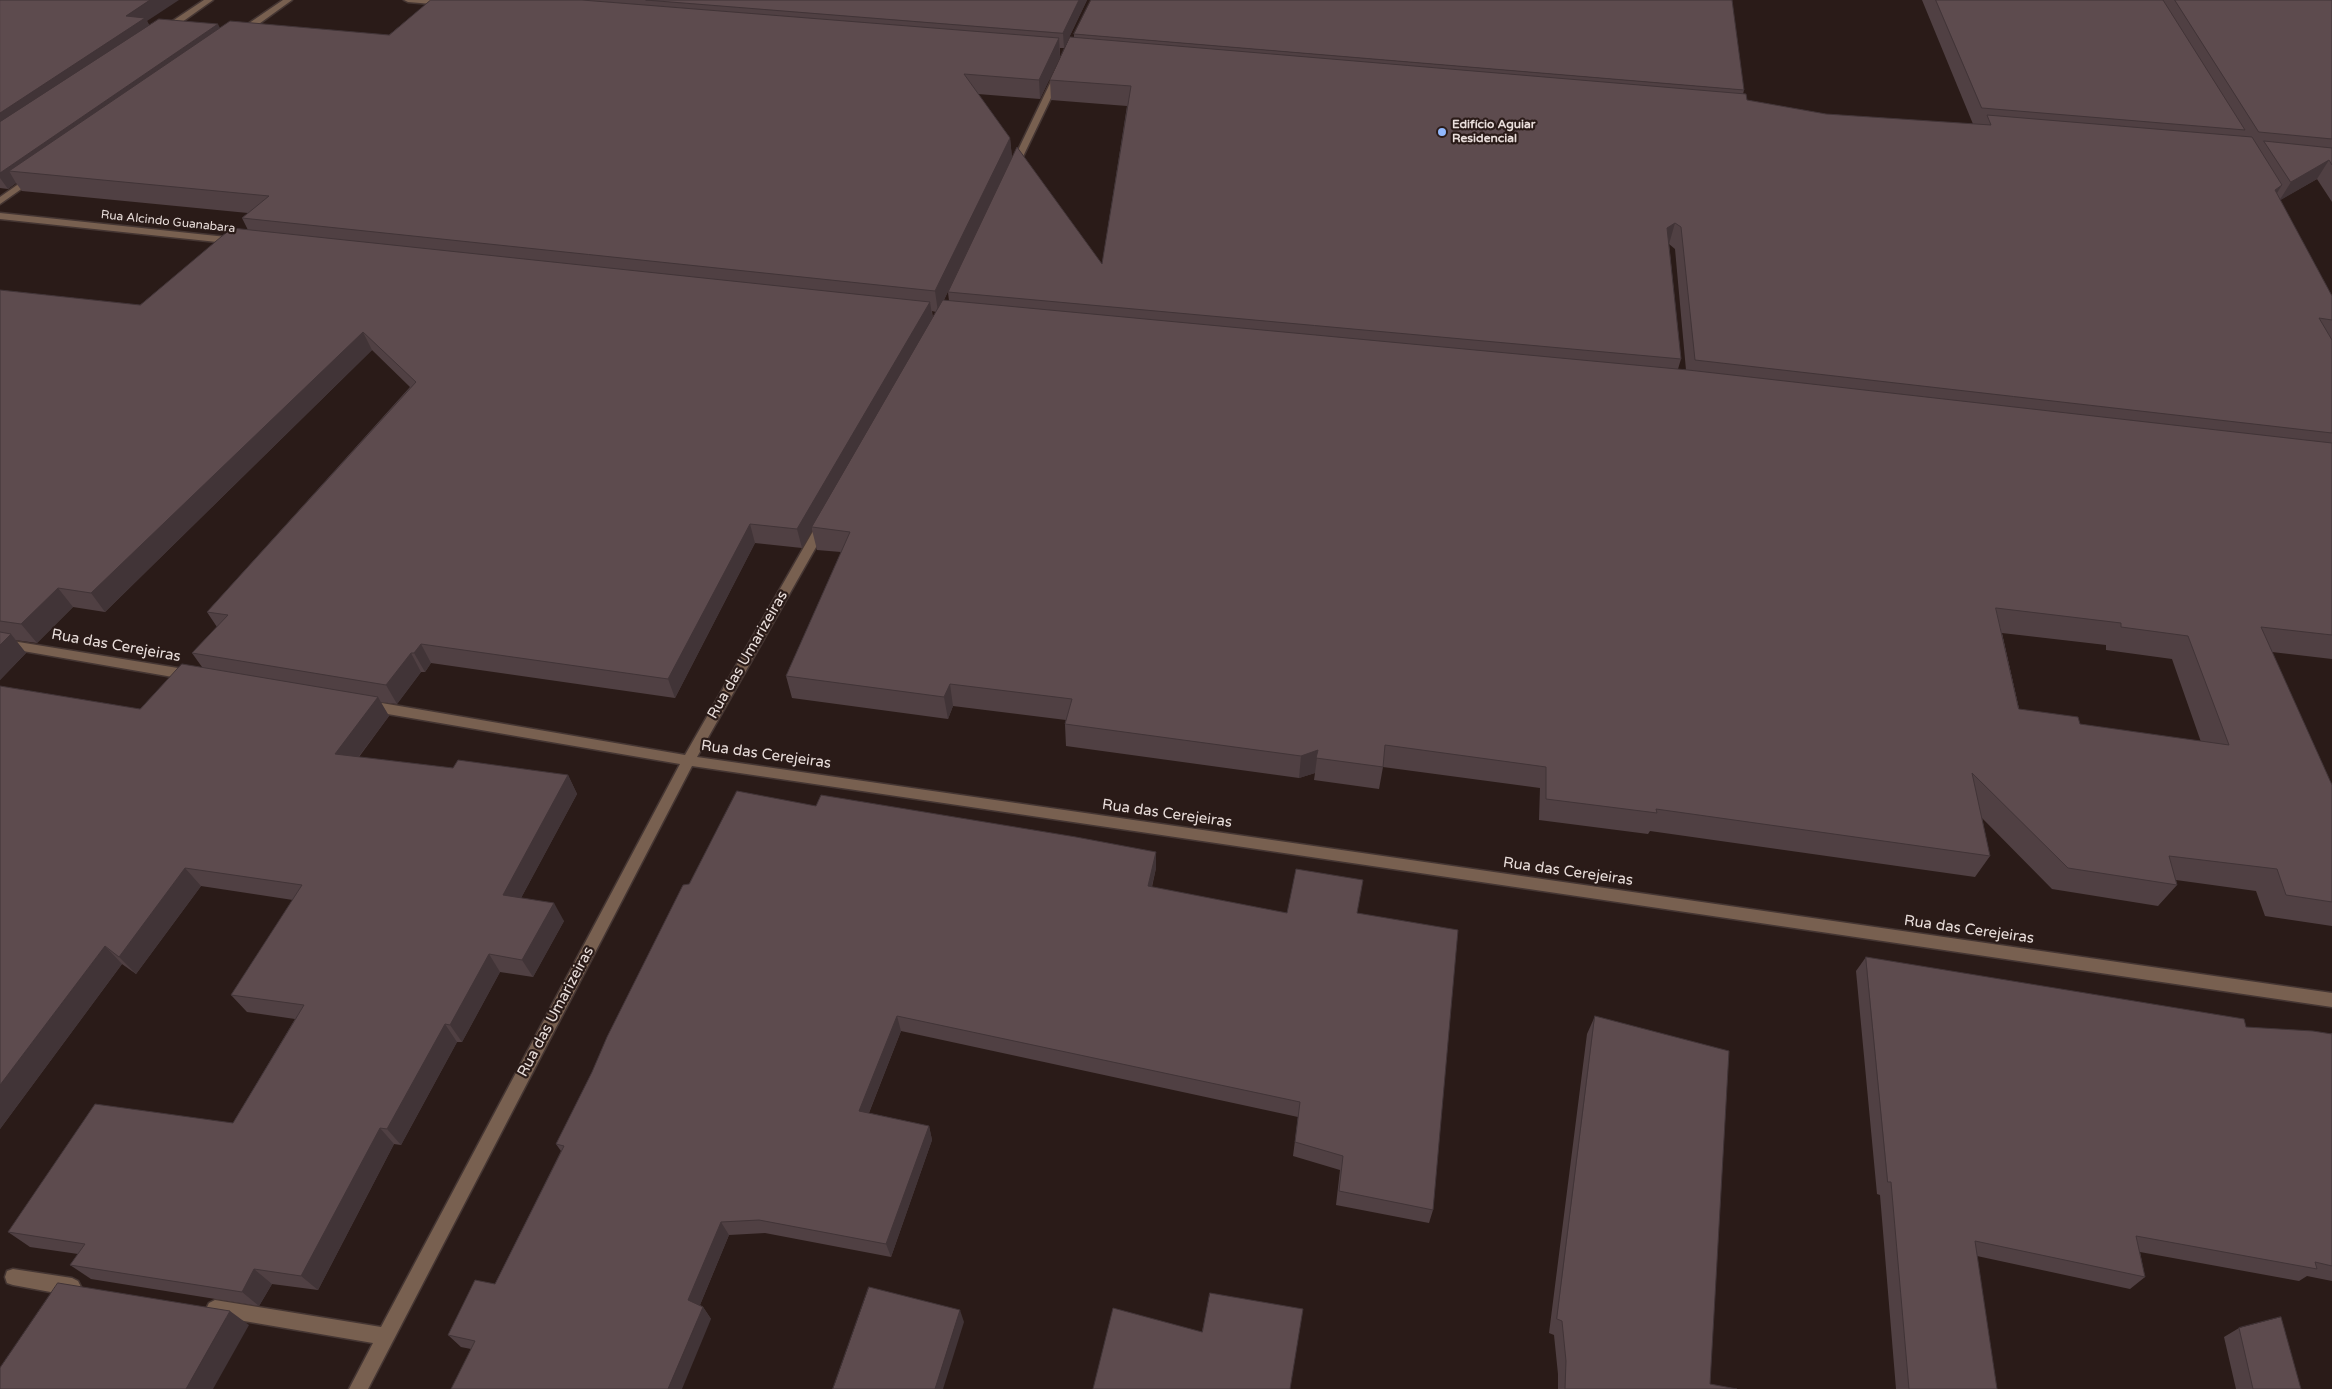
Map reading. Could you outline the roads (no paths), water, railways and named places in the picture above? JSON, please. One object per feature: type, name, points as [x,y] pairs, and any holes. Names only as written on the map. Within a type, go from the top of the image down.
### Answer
[{"type":"street","points":[[161,33],[209,0]]},
{"type":"street","points":[[232,39],[288,0]]},
{"type":"street","points":[[408,0],[457,4]]},
{"type":"street","points":[[1009,176],[1060,71]]},
{"type":"street","points":[[0,200],[40,173]]},
{"type":"street","name":"Rua Alcindo Guanabara","points":[[0,216],[248,243]]},
{"type":"street","name":"Rua das Umarizeiras","points":[[358,1389],[688,760],[830,513]]},
{"type":"street","name":"Rua das Cerejeiras","points":[[0,642],[206,678]]},
{"type":"street","name":"Rua das Cerejeiras","points":[[354,703],[688,760],[2332,1000]]},
{"type":"street","points":[[13,1277],[91,1290]]},
{"type":"street","points":[[199,1307],[386,1337]]},
{"type":"place","name":"Edifício Aguiar Residencial","points":[[1442,132]]}]
